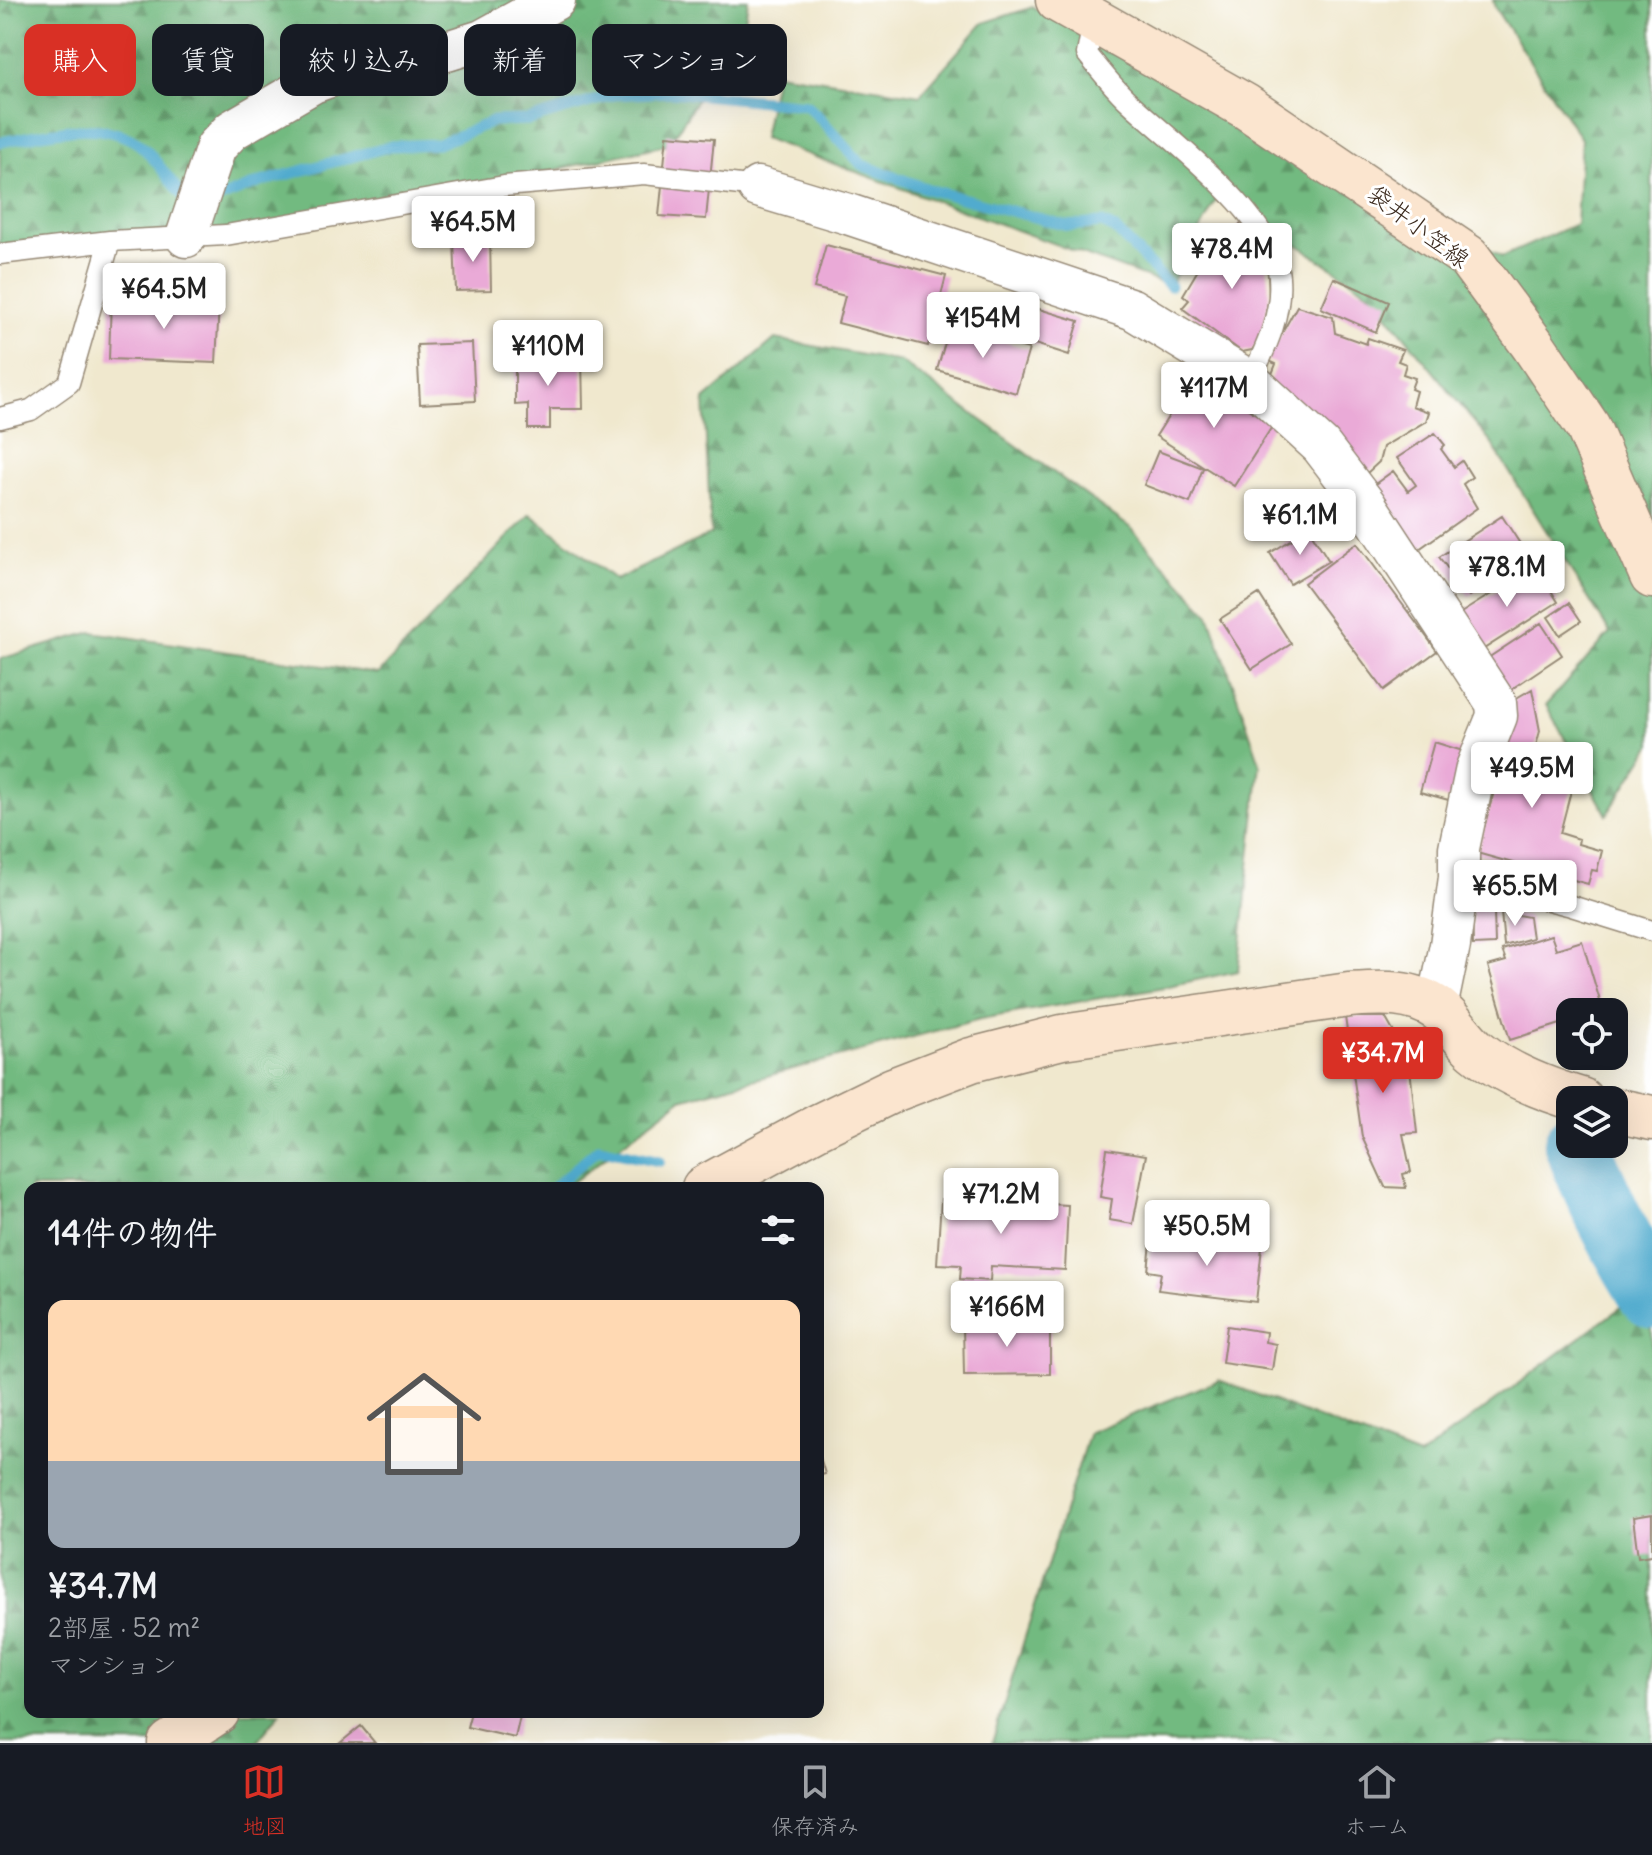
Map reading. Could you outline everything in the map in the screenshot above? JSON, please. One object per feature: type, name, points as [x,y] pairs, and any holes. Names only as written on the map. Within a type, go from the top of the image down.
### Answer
[{"type":"street","points":[[186,237],[216,147],[232,130],[313,83],[383,58],[447,51],[482,40],[555,0]]},
{"type":"street","name":"袋井小笠線","points":[[1075,11],[1245,106],[1468,257],[1588,427],[1652,576]]},
{"type":"street","points":[[758,187],[1132,309],[1250,381],[1321,446],[1357,493],[1496,703],[1497,716],[1476,768],[1461,834],[1450,945],[1437,1008]]},
{"type":"street","points":[[715,1182],[893,1090],[971,1060],[1062,1037],[1349,995],[1396,992],[1437,1008],[1476,1050],[1519,1077],[1556,1093]]},
{"type":"street","points":[[1628,1113],[1652,1118]]},
{"type":"street","points":[[170,1743],[208,1718]]},
{"type":"lane","points":[[1075,11],[1087,54],[1124,98],[1241,204],[1272,251],[1279,275],[1279,303],[1274,327],[1250,381]]},
{"type":"lane","points":[[0,254],[110,241],[226,235],[520,184],[644,174],[758,187]]},
{"type":"lane","points":[[0,418],[31,410],[69,383],[110,241]]},
{"type":"lane","points":[[1459,877],[1568,905],[1652,931]]},
{"type":"green space","points":[[0,0],[748,0],[744,24],[592,24],[592,96],[700,96],[669,144],[267,235],[0,250]]},
{"type":"green space","points":[[1493,0],[1652,0],[1652,744],[1607,815],[1546,705],[1610,633],[1492,444],[1370,293],[1220,193],[1170,286],[763,138],[771,96],[787,96],[787,75],[920,95],[983,23],[1033,7],[1502,257],[1576,224],[1581,139],[1495,8]]},
{"type":"green space","points":[[775,339],[901,362],[1132,529],[1209,614],[1260,763],[1238,971],[980,1019],[681,1099],[573,1182],[24,1182],[24,1718],[276,1718],[256,1743],[0,1743],[0,659],[92,632],[378,674],[530,514],[616,580],[711,534],[704,400]]},
{"type":"green space","points":[[1631,1300],[1652,1328],[1652,1743],[992,1743],[1089,1432],[1219,1380],[1419,1457]]},
{"type":"building","points":[[667,135],[714,139],[706,219],[659,216]]},
{"type":"building","points":[[1240,224],[1260,249],[1268,273],[1269,298],[1261,337],[1252,350],[1242,352],[1182,308],[1189,300],[1183,295],[1220,233],[1228,240]]},
{"type":"building","points":[[490,237],[491,290],[456,291],[454,239]]},
{"type":"building","points":[[826,245],[946,276],[928,346],[838,323],[845,296],[814,288]]},
{"type":"building","points":[[1334,278],[1389,302],[1376,332],[1321,308]]},
{"type":"building","points":[[111,299],[219,303],[216,363],[109,359]]},
{"type":"building","points":[[1297,306],[1333,317],[1335,333],[1366,344],[1368,338],[1403,350],[1398,361],[1406,364],[1403,374],[1415,378],[1411,389],[1416,391],[1412,406],[1429,412],[1426,421],[1383,447],[1379,462],[1354,485],[1268,384],[1276,364],[1267,360]]},
{"type":"building","points":[[1039,309],[1079,321],[1069,355],[1029,342]]},
{"type":"building","points":[[950,326],[1029,349],[1016,393],[937,370]]},
{"type":"building","points":[[472,343],[475,401],[420,404],[417,345]]},
{"type":"building","points":[[582,358],[583,409],[550,409],[550,429],[528,429],[528,404],[515,405],[515,359]]},
{"type":"building","points":[[1195,375],[1273,425],[1234,486],[1156,436]]},
{"type":"building","points":[[1435,433],[1445,445],[1441,449],[1454,467],[1462,461],[1472,477],[1463,484],[1477,508],[1419,549],[1375,484],[1393,471],[1408,491],[1416,485],[1397,458]]},
{"type":"building","points":[[1158,451],[1203,468],[1190,503],[1144,485]]},
{"type":"building","points":[[1502,516],[1528,556],[1469,596],[1439,557]]},
{"type":"building","points":[[1309,529],[1329,561],[1290,584],[1270,553]]},
{"type":"building","points":[[1357,543],[1437,651],[1384,690],[1304,583]]},
{"type":"building","points":[[1536,566],[1558,602],[1479,652],[1456,616]]},
{"type":"building","points":[[1259,594],[1291,644],[1252,669],[1220,619]]},
{"type":"building","points":[[1569,603],[1581,621],[1560,635],[1548,617]]},
{"type":"building","points":[[1541,623],[1562,655],[1507,692],[1485,660]]},
{"type":"building","points":[[1532,689],[1540,731],[1528,775],[1572,787],[1560,833],[1579,839],[1578,844],[1602,851],[1597,871],[1592,870],[1588,884],[1477,853],[1515,716],[1513,700]]},
{"type":"building","points":[[1434,742],[1466,752],[1452,801],[1420,792]]},
{"type":"building","points":[[1472,906],[1494,911],[1495,944],[1473,945]]},
{"type":"building","points":[[1501,912],[1529,917],[1532,938],[1504,946]]},
{"type":"building","points":[[1551,935],[1556,949],[1582,941],[1599,998],[1556,998],[1556,1025],[1510,1040],[1488,966],[1506,961],[1502,950]]},
{"type":"building","points":[[1345,1017],[1385,1017],[1409,1059],[1417,1133],[1403,1134],[1411,1172],[1403,1174],[1406,1188],[1385,1187],[1362,1137]]},
{"type":"building","points":[[1107,1149],[1146,1155],[1133,1224],[1109,1220],[1112,1199],[1100,1197]]},
{"type":"building","points":[[941,1199],[1068,1205],[1065,1270],[991,1266],[990,1281],[960,1279],[961,1265],[937,1264]]},
{"type":"building","points":[[1167,1235],[1262,1247],[1256,1302],[1158,1290],[1161,1273],[1148,1271],[1151,1243],[1166,1245]]},
{"type":"building","points":[[1050,1323],[1050,1374],[964,1375],[963,1324]]},
{"type":"building","points":[[1227,1326],[1266,1332],[1265,1342],[1276,1344],[1272,1370],[1222,1363]]},
{"type":"building","points":[[1652,1515],[1652,1555],[1638,1557],[1633,1518]]},
{"type":"building","points":[[469,1718],[520,1718],[515,1738],[467,1727]]},
{"type":"building","points":[[361,1726],[375,1743],[340,1743]]},
{"type":"waterway","points":[[209,200],[261,182],[391,146],[438,144],[494,121],[529,120],[614,95],[671,92],[806,105],[862,165],[931,190],[1068,226],[1102,223],[1115,229],[1170,286]]},
{"type":"waterway","points":[[0,142],[51,132],[104,130],[136,142],[148,152],[181,194],[192,196]]},
{"type":"waterway","points":[[560,1182],[599,1148],[660,1161]]},
{"type":"waterway","points":[[1583,1158],[1630,1259],[1652,1295]]}]
